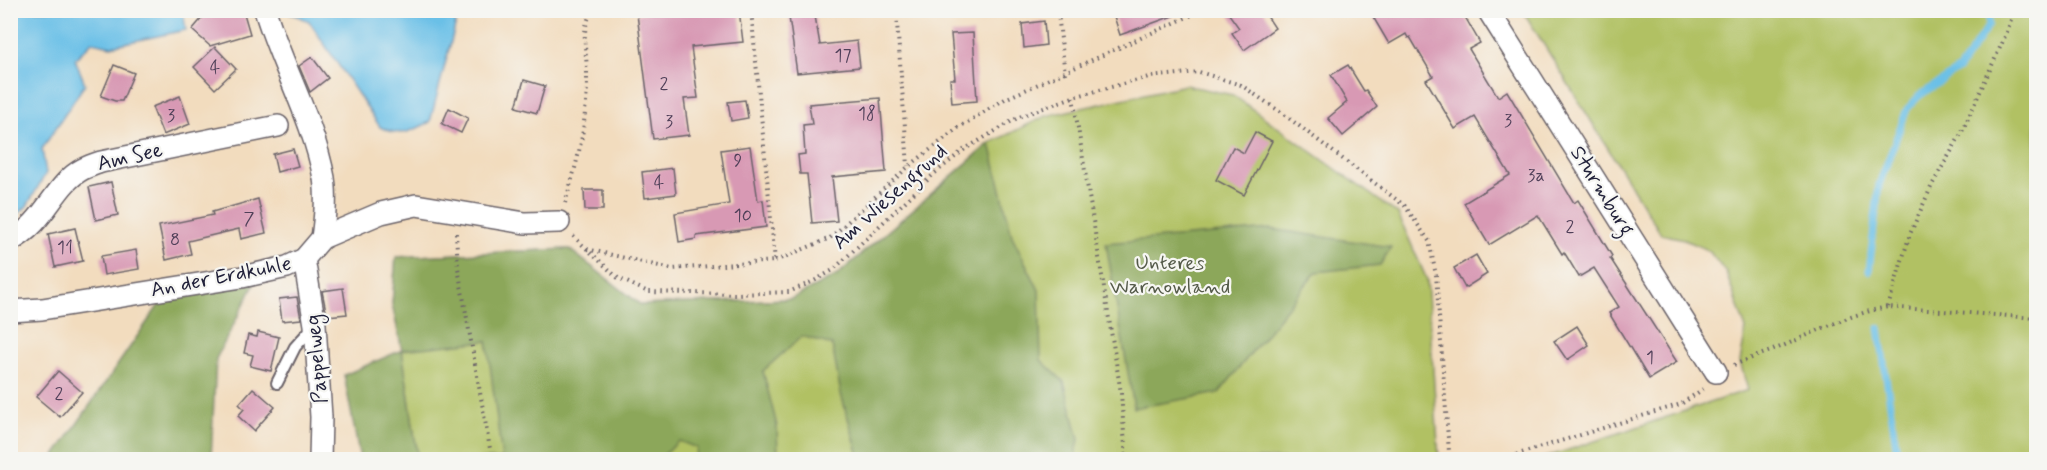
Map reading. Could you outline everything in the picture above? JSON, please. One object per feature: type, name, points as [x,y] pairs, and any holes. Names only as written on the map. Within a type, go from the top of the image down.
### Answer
[{"type":"street","points":[[265,10],[307,121],[324,178],[326,209],[322,238]]},
{"type":"street","name":"Sturmburg","points":[[1488,10],[1716,372]]},
{"type":"street","name":"Am See","points":[[10,241],[22,235],[39,220],[66,183],[82,169],[101,162],[278,126]]},
{"type":"street","name":"An der Erdkuhle","points":[[10,311],[42,309],[242,277],[286,267],[304,259],[322,238],[381,213],[416,205],[525,223],[558,222]]},
{"type":"street","name":"Pappelweg","points":[[304,259],[315,325],[321,417],[320,459]]},
{"type":"lane","points":[[277,383],[295,347],[315,325]]},
{"type":"path","points":[[558,222],[575,169],[585,112],[587,68],[583,38],[587,19],[593,10]]},
{"type":"path","points":[[751,10],[776,261]]},
{"type":"path","points":[[896,10],[908,167]]},
{"type":"path","name":"Am Wiesengrund","points":[[586,248],[672,269],[776,261],[830,238],[908,167],[958,128],[1005,99],[1203,10]]},
{"type":"path","points":[[1888,307],[1910,234],[1932,185],[1961,134],[2007,32],[2014,10]]},
{"type":"path","points":[[1058,13],[1065,74]]},
{"type":"path","name":"Am Wiesengrund","points":[[558,222],[618,278],[648,292],[736,294],[789,292],[833,270],[935,173],[964,149],[1019,117],[1073,97],[1149,77],[1198,72],[1241,86],[1282,113],[1405,206],[1429,241],[1436,275],[1449,452],[1454,459]]},
{"type":"path","points":[[1073,97],[1121,393],[1126,459]]},
{"type":"path","points":[[454,211],[458,268],[492,459]]},
{"type":"path","points":[[1499,459],[1681,404],[1704,390],[1716,372],[1779,348],[1818,329],[1874,309],[1888,307],[2037,318]]},
{"type":"green space","points":[[1523,11],[2036,11],[2036,459],[1541,459],[1748,390],[1740,362],[1746,329],[1726,273],[1709,251],[1684,239],[1661,234]]},
{"type":"green space","name":"Unteres Warnowland","points":[[1185,85],[1233,95],[1398,214],[1427,280],[1439,459],[418,459],[402,350],[392,304],[396,257],[569,249],[641,305],[791,299],[836,276],[990,143],[1046,116]]},
{"type":"green space","points":[[990,143],[1012,236],[1039,290],[1041,360],[1064,382],[1079,439],[1075,459],[860,459],[841,394],[832,345],[802,336],[763,371],[777,426],[778,459],[695,459],[697,448],[679,441],[659,459],[502,459],[487,341],[402,350],[392,304],[396,257],[569,249],[641,305],[791,299],[836,276]]},
{"type":"green space","points":[[1271,229],[1391,247],[1380,265],[1316,272],[1219,393],[1134,408],[1106,243]]},
{"type":"green space","points":[[255,283],[216,359],[211,459],[52,460],[163,299]]},
{"type":"green space","points":[[402,350],[418,459],[360,459],[344,375]]},
{"type":"water","points":[[11,10],[183,11],[186,30],[111,46],[92,42],[75,59],[85,84],[42,149],[46,173],[27,206],[11,221]]},
{"type":"water","points":[[286,11],[459,11],[430,122],[400,133],[380,127],[309,21]]},
{"type":"building","points":[[209,10],[243,10],[250,34],[210,46],[192,30]]},
{"type":"building","points":[[666,10],[667,13],[690,10],[739,10],[743,42],[691,47],[698,98],[684,99],[689,135],[653,139],[637,14]]},
{"type":"building","points":[[788,10],[814,10],[820,45],[857,41],[860,67],[797,73]]},
{"type":"building","points":[[1112,10],[1180,10],[1181,13],[1120,35]]},
{"type":"building","points":[[1226,10],[1263,10],[1275,28],[1244,50],[1232,33],[1239,28]]},
{"type":"building","points":[[1369,10],[1461,10],[1480,43],[1469,49],[1498,97],[1507,91],[1574,203],[1578,200],[1612,256],[1610,258],[1677,362],[1649,379],[1609,313],[1619,307],[1594,268],[1579,277],[1538,215],[1489,245],[1464,203],[1510,175],[1475,117],[1455,129],[1426,80],[1433,76],[1410,37],[1408,38],[1406,34],[1389,44]]},
{"type":"building","points":[[1044,21],[1046,45],[1024,48],[1022,24]]},
{"type":"building","points":[[973,33],[977,101],[952,103],[950,79],[955,79],[951,34]]},
{"type":"building","points":[[215,47],[236,69],[215,89],[194,67]]},
{"type":"building","points":[[312,57],[328,78],[310,92],[299,66]]},
{"type":"building","points":[[114,65],[134,73],[122,101],[101,96]]},
{"type":"building","points":[[1348,65],[1377,107],[1343,136],[1328,118],[1347,102],[1331,75]]},
{"type":"building","points":[[524,80],[545,86],[537,113],[516,107]]},
{"type":"building","points":[[180,96],[190,124],[163,135],[152,107]]},
{"type":"building","points":[[880,98],[886,172],[832,177],[837,221],[812,223],[807,174],[800,174],[798,155],[805,154],[803,125],[812,124],[809,104]]},
{"type":"building","points":[[745,100],[748,118],[731,121],[728,102]]},
{"type":"building","points":[[449,108],[468,118],[461,133],[442,124]]},
{"type":"building","points":[[1255,132],[1272,141],[1244,195],[1216,180],[1233,147],[1244,153]]},
{"type":"building","points":[[750,146],[758,201],[763,200],[766,227],[696,236],[696,239],[679,242],[675,213],[729,204],[721,150]]},
{"type":"building","points":[[293,149],[298,166],[277,172],[273,154]]},
{"type":"building","points":[[673,168],[676,194],[645,198],[642,172]]},
{"type":"building","points":[[111,182],[118,215],[96,220],[89,187]]},
{"type":"building","points":[[584,190],[603,190],[603,210],[585,210]]},
{"type":"building","points":[[258,199],[266,233],[241,239],[239,229],[188,241],[191,254],[166,260],[159,226],[213,215],[212,212]]},
{"type":"building","points":[[75,228],[83,261],[55,267],[48,234]]},
{"type":"building","points":[[136,250],[139,269],[104,275],[101,256]]},
{"type":"building","points":[[1476,255],[1487,274],[1465,288],[1454,268]]},
{"type":"building","points":[[343,288],[347,314],[327,316],[322,291]]},
{"type":"building","points":[[297,297],[301,319],[282,321],[279,299]]},
{"type":"building","points":[[1577,326],[1589,345],[1567,360],[1554,341]]},
{"type":"building","points":[[258,332],[279,337],[271,371],[250,366],[253,355],[244,353],[248,335],[257,337]]},
{"type":"building","points":[[58,371],[82,392],[60,417],[36,397]]},
{"type":"building","points":[[253,388],[275,407],[254,431],[238,416],[244,409],[239,404]]},
{"type":"waterway","points":[[1869,271],[1879,185],[1907,109],[1919,96],[1959,69],[1989,25],[1989,10]]},
{"type":"waterway","points":[[1879,328],[1898,460]]}]
